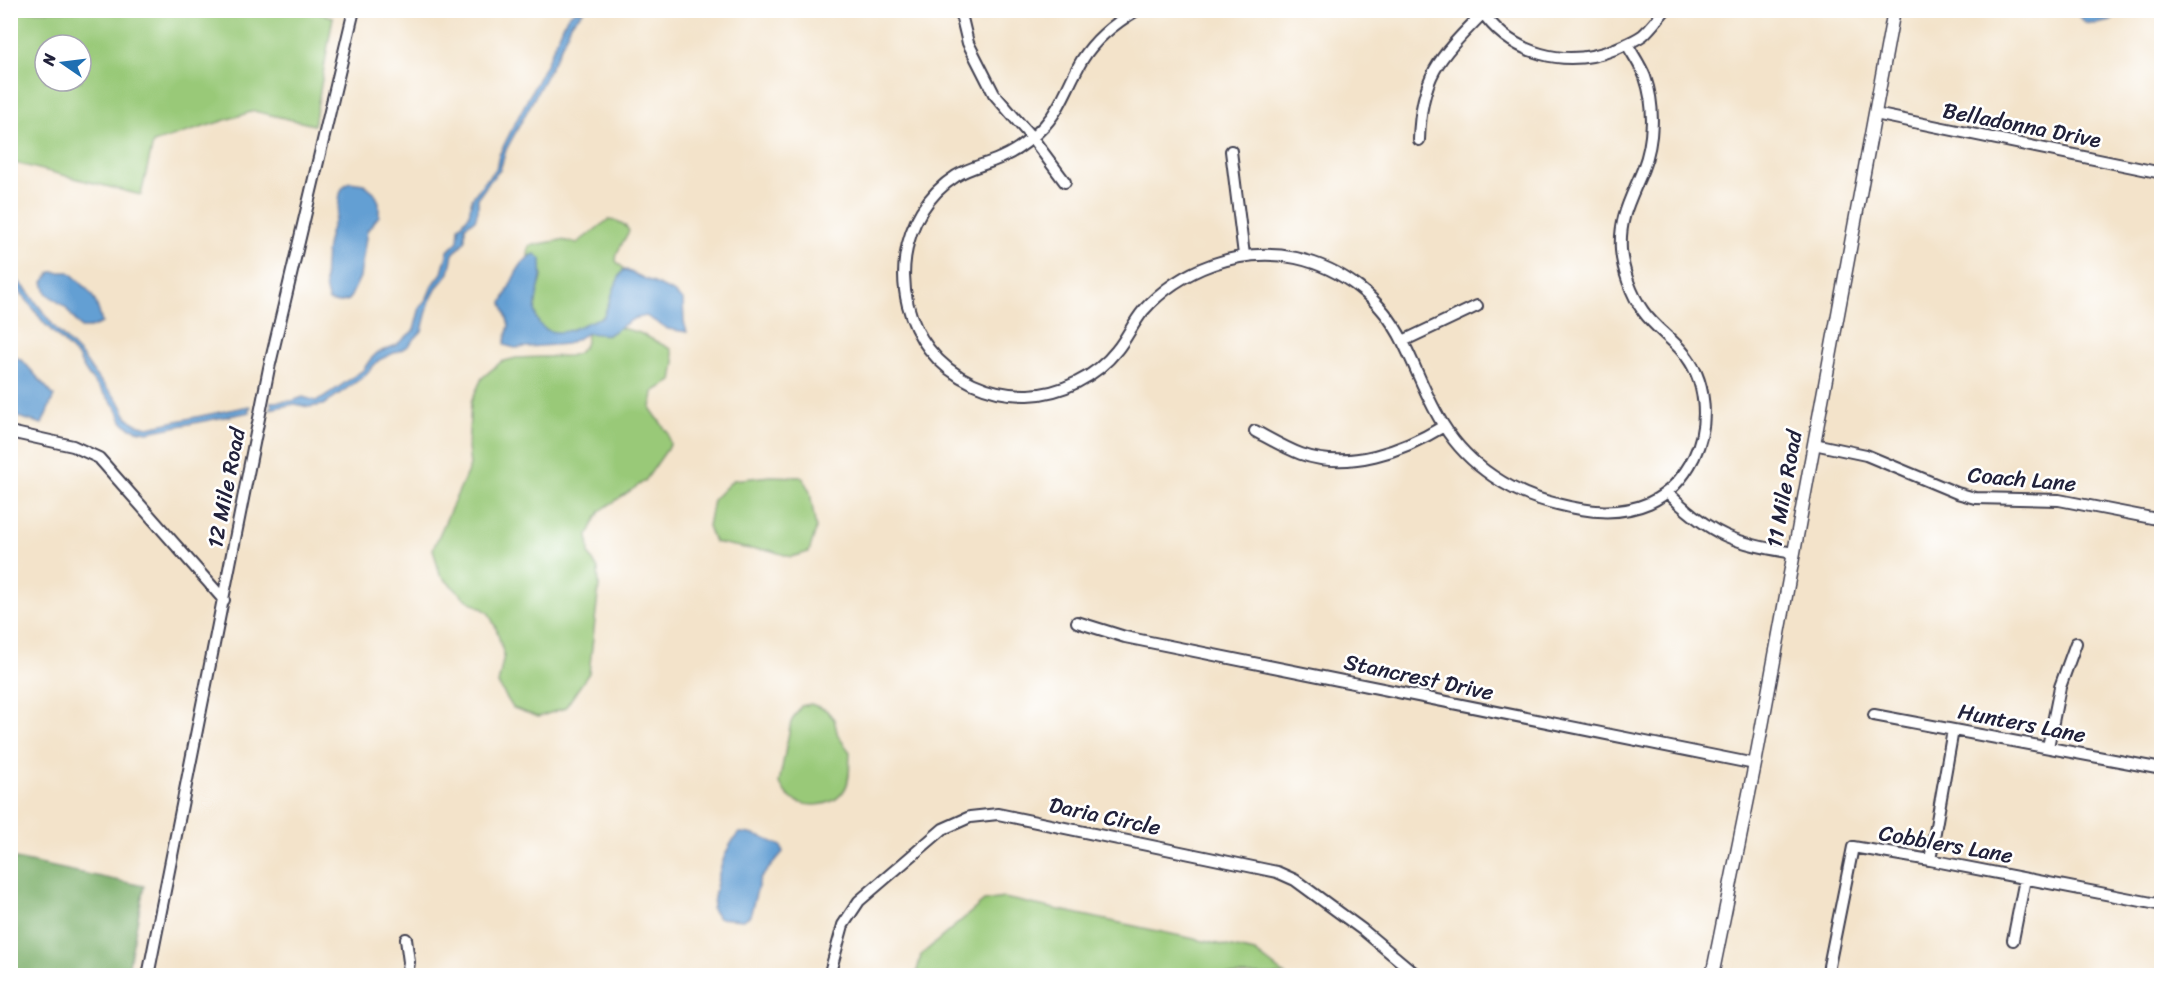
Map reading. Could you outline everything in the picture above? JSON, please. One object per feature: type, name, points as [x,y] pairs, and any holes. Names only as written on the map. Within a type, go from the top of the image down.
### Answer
[{"type":"street","name":"12 Mile Road","points":[[148,975],[269,368],[354,10]]},
{"type":"street","points":[[960,10],[968,43],[994,94],[1033,138],[1065,182]]},
{"type":"street","points":[[1137,10],[1105,32],[1089,50],[1058,109],[1033,138],[1002,158],[963,172],[946,184],[921,213],[907,246],[903,279],[908,309],[914,327],[941,363],[966,380],[996,392],[1028,395],[1046,393],[1078,382],[1105,363],[1117,350],[1143,311],[1160,295],[1191,273],[1244,255],[1280,256],[1305,261],[1329,269],[1360,288],[1386,314],[1403,341],[1444,426],[1471,459],[1485,471],[1511,488],[1546,502],[1585,510],[1616,512],[1650,503],[1668,492],[1692,461],[1700,444],[1704,424],[1704,407],[1699,381],[1690,361],[1644,313],[1623,267],[1622,220],[1643,168],[1652,136],[1652,120],[1645,78],[1627,44]]},
{"type":"street","points":[[1419,140],[1420,111],[1427,84],[1448,49],[1482,12],[1500,33],[1515,44],[1535,53],[1556,58],[1579,59],[1603,54],[1627,44],[1644,34],[1665,10]]},
{"type":"street","name":"11 Mile Road","points":[[1712,975],[1755,764],[1894,10]]},
{"type":"street","name":"Belladonna Drive","points":[[1875,114],[2162,173]]},
{"type":"street","points":[[1231,151],[1244,255]]},
{"type":"street","points":[[1403,341],[1477,306]]},
{"type":"street","points":[[1255,431],[1302,454],[1329,460],[1359,458],[1400,450],[1444,426]]},
{"type":"street","points":[[10,432],[73,446],[99,458],[224,600]]},
{"type":"street","name":"Coach Lane","points":[[1814,444],[1866,454],[1957,493],[1975,498],[2059,500],[2162,520]]},
{"type":"street","points":[[1668,492],[1691,516],[1719,534],[1745,543],[1794,553]]},
{"type":"street","name":"Stancrest Drive","points":[[1077,622],[1125,637],[1755,764]]},
{"type":"street","points":[[2048,747],[2060,687],[2076,643]]},
{"type":"street","name":"Hunters Lane","points":[[1875,715],[2162,769]]},
{"type":"street","points":[[1930,860],[1953,729]]},
{"type":"street","name":"Daria Circle","points":[[829,975],[843,925],[859,901],[943,829],[970,817],[998,814],[1277,872],[1295,880],[1363,930],[1418,975]]},
{"type":"street","name":"Cobblers Lane","points":[[1827,975],[1853,847],[2162,905]]},
{"type":"street","points":[[2013,940],[2025,879]]},
{"type":"street","points":[[406,939],[409,962],[407,975]]},
{"type":"green space","points":[[11,11],[311,11],[333,17],[314,125],[254,111],[153,143],[141,195],[11,162]]},
{"type":"green space","points":[[608,220],[620,222],[629,231],[617,253],[616,261],[624,269],[603,317],[564,332],[555,333],[543,328],[536,317],[535,309],[536,294],[542,274],[535,254],[528,257],[529,246],[561,240],[577,243]]},
{"type":"green space","points":[[618,327],[640,333],[671,349],[675,362],[672,381],[653,392],[651,409],[668,433],[670,445],[645,481],[600,511],[588,535],[589,554],[598,569],[599,586],[589,673],[565,708],[538,717],[513,708],[498,684],[504,655],[496,628],[488,612],[466,599],[440,575],[433,549],[470,466],[468,446],[471,402],[482,378],[501,362],[516,358],[569,356],[578,353],[585,345],[588,332],[608,335]]},
{"type":"green space","points":[[770,476],[802,477],[810,492],[816,529],[809,552],[791,557],[769,550],[714,542],[708,526],[713,500],[733,480]]},
{"type":"green space","points":[[811,704],[826,710],[834,719],[838,736],[850,752],[849,776],[845,789],[834,800],[818,805],[809,805],[794,800],[787,795],[779,783],[791,722],[801,706]]},
{"type":"green space","points":[[11,858],[144,886],[127,975],[11,975]]},
{"type":"green space","points":[[1004,898],[1255,952],[1285,975],[916,975],[921,955],[984,901]]},
{"type":"water","points":[[575,11],[584,11],[570,24],[552,65],[506,150],[500,170],[478,198],[475,220],[465,226],[465,241],[453,254],[449,273],[438,286],[429,303],[422,331],[407,347],[379,360],[363,377],[323,405],[308,407],[295,404],[269,409],[272,406],[270,402],[292,401],[303,397],[316,401],[323,398],[363,370],[377,353],[396,345],[414,330],[420,307],[442,273],[448,251],[458,241],[459,227],[469,215],[472,198],[496,169],[499,155],[546,64],[567,17]]},
{"type":"water","points":[[2076,11],[2118,11],[2111,21],[2096,24],[2085,23]]},
{"type":"water","points":[[350,182],[364,184],[374,192],[379,202],[379,216],[367,231],[360,277],[349,300],[338,303],[329,301],[327,293],[326,254],[341,192]]},
{"type":"water","points":[[535,254],[541,259],[536,315],[538,322],[550,331],[568,331],[603,317],[624,269],[673,292],[683,300],[687,332],[668,329],[646,316],[633,319],[608,335],[588,333],[567,344],[515,348],[504,345],[509,325],[502,303],[523,262]]},
{"type":"water","points":[[51,272],[69,272],[82,284],[91,294],[102,323],[90,328],[81,328],[65,307],[46,293],[43,282]]},
{"type":"water","points":[[10,273],[26,289],[56,329],[82,356],[95,375],[120,403],[127,417],[136,424],[148,427],[249,406],[251,407],[248,410],[250,412],[148,432],[127,426],[116,408],[86,372],[79,358],[44,323],[11,280]]},
{"type":"water","points":[[10,354],[23,361],[54,396],[42,424],[11,415]]},
{"type":"water","points":[[739,833],[755,835],[771,841],[781,846],[783,852],[760,879],[750,916],[743,920],[718,918],[712,909],[718,879],[727,850]]}]
